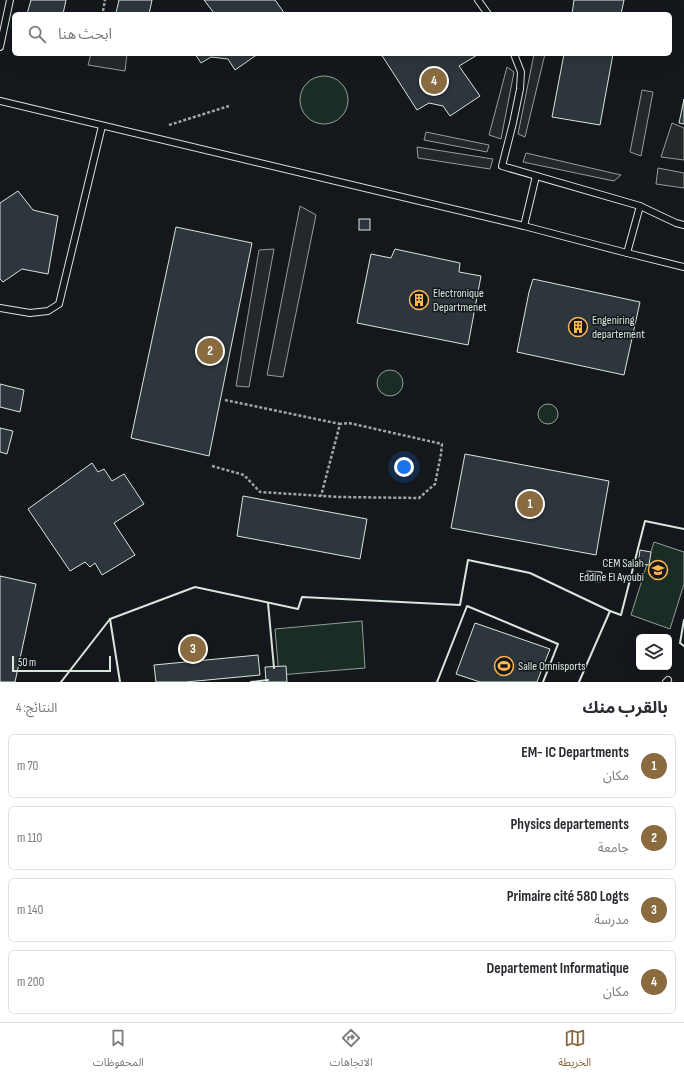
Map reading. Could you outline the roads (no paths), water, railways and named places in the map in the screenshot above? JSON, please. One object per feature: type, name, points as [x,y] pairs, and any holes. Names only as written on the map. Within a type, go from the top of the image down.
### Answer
[{"type":"lane","points":[[0,47],[10,0]]},
{"type":"lane","points":[[478,0],[487,12]]},
{"type":"lane","points":[[515,56],[521,72],[520,89],[502,166],[640,206],[676,223],[684,225]]},
{"type":"lane","points":[[0,101],[524,226],[684,267]]},
{"type":"lane","points":[[0,308],[30,313],[48,311],[58,304],[102,126]]},
{"type":"lane","points":[[524,226],[536,176]]},
{"type":"lane","points":[[627,253],[640,206]]},
{"type":"place","name":"Departement Informatique","points":[[434,81]]},
{"type":"place","name":"Electronique Departmenet","points":[[419,300]]},
{"type":"place","name":"Engeniring departement","points":[[578,327]]},
{"type":"place","name":"Physics departements","points":[[210,351]]},
{"type":"place","name":"EM- IC Departments","points":[[530,504]]},
{"type":"place","name":"CEM Salah Eddine El Ayoubi","points":[[658,570]]},
{"type":"place","name":"Primaire cité 580 Logts","points":[[193,649]]},
{"type":"place","name":"Salle Omnisports","points":[[504,666]]}]
